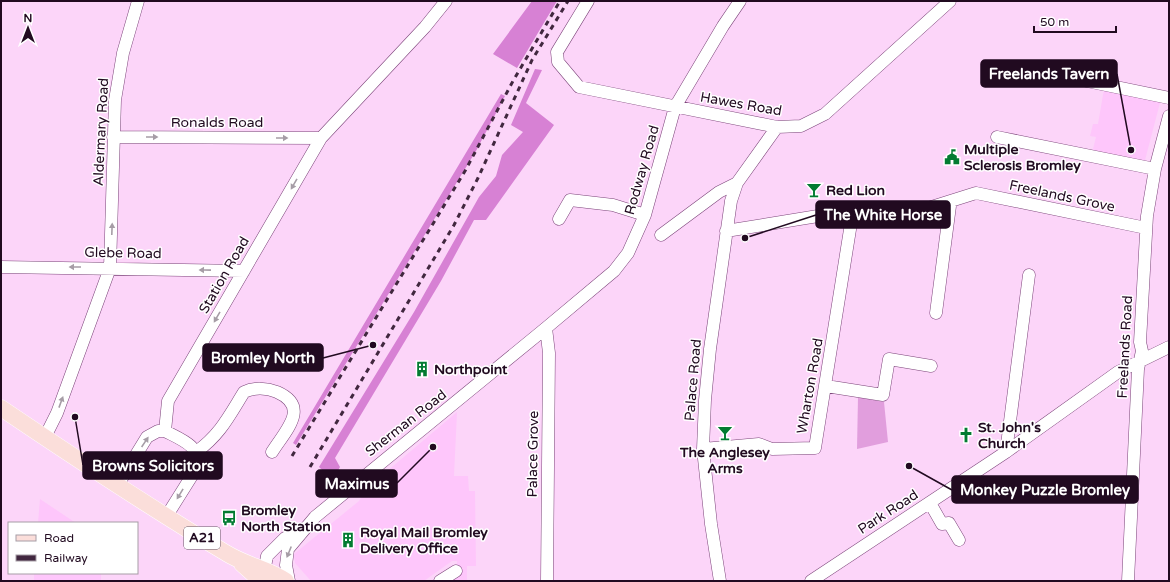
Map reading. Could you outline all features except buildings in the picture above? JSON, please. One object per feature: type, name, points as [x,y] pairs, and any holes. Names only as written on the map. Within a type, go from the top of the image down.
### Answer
[{"type":"main road","name":"A21","points":[[1,408],[117,486],[237,560],[287,581]]},
{"type":"street","name":"Aldermary Road","points":[[45,437],[57,413],[110,268],[113,137],[117,81],[123,53],[138,1]]},
{"type":"street","name":"Station Road","points":[[165,431],[168,401],[321,138],[424,27],[446,1]]},
{"type":"street","name":"Hawes Road","points":[[588,1],[557,52],[558,62],[579,88],[777,127],[801,126],[825,114],[950,1]]},
{"type":"street","name":"Rodway Road","points":[[546,328],[614,271],[628,253],[646,215],[675,107],[723,26],[740,1]]},
{"type":"street","points":[[1019,67],[1169,98]]},
{"type":"street","name":"Freelands Road","points":[[1128,581],[1146,228],[1155,169],[1169,116]]},
{"type":"street","points":[[661,235],[719,192],[737,183],[777,127]]},
{"type":"street","name":"Ronalds Road","points":[[113,137],[321,138]]},
{"type":"street","points":[[997,137],[1155,169]]},
{"type":"street","name":"Palace Road","points":[[720,581],[711,524],[703,450],[709,364],[726,231],[731,201],[737,183]]},
{"type":"street","name":"Freelands Grove","points":[[726,231],[818,216],[852,218],[884,216],[922,210],[976,193],[1146,228]]},
{"type":"street","points":[[559,219],[570,200],[613,205],[646,215]]},
{"type":"street","points":[[936,313],[950,206],[948,203]]},
{"type":"street","name":"Wharton Road","points":[[703,450],[759,444],[772,449],[814,448],[826,386],[852,218]]},
{"type":"street","name":"Glebe Road","points":[[1,267],[244,271]]},
{"type":"street","points":[[1006,452],[1029,275]]},
{"type":"street","name":"Sherman Road","points":[[264,572],[285,538],[305,528],[353,484],[453,406],[546,328]]},
{"type":"street","name":"Palace Grove","points":[[546,328],[549,354],[547,581]]},
{"type":"street","name":"Park Road","points":[[811,581],[1006,452],[1118,372],[1169,347]]},
{"type":"street","points":[[826,386],[883,395],[889,359],[931,366]]},
{"type":"street","points":[[196,452],[211,442],[220,432],[244,392],[250,389],[263,389],[287,396],[293,403],[295,409],[290,423],[272,452]]},
{"type":"street","points":[[117,486],[147,437],[158,431],[165,431],[186,442],[196,452],[199,461],[198,466],[166,517]]},
{"type":"street","points":[[930,503],[942,524],[949,523],[959,540]]},
{"type":"street","name":"Sherman Road","points":[[287,581],[286,565],[288,549],[300,537],[305,528]]},
{"type":"street","points":[[440,581],[456,570]]},
{"type":"shaded area","points":[[532,1],[557,1],[517,68],[493,54]]},
{"type":"shaded area","points":[[535,69],[542,70],[526,103],[554,125],[486,220],[474,220],[441,281],[335,458],[340,467],[333,480],[319,467],[414,312],[479,197],[496,176],[502,155],[523,132],[511,125]]},
{"type":"shaded area","points":[[1104,89],[1161,99],[1144,164],[1092,153],[1096,137],[1090,136],[1093,124],[1098,124]]},
{"type":"shaded area","points":[[501,94],[505,96],[476,151],[296,445],[293,443]]},
{"type":"shaded area","points":[[858,397],[884,402],[888,442],[857,449]]},
{"type":"shaded area","points":[[457,412],[454,476],[468,476],[469,491],[475,491],[476,566],[467,566],[467,581],[447,581],[457,574],[457,561],[452,561],[424,581],[311,581],[295,563],[294,554],[359,501],[366,489]]},
{"type":"shaded area","points":[[40,499],[74,522],[38,522]]},
{"type":"shaded area","points":[[34,574],[101,574],[101,581],[34,581]]},
{"type":"railway","points":[[292,456],[465,171],[513,81],[560,1]]},
{"type":"railway","points":[[310,467],[454,225],[478,178],[532,60],[568,1]]},
{"type":"place","name":"Freelands Tavern","points":[[1131,150]]},
{"type":"place","name":"Multiple Sclerosis Bromley","points":[[952,157]]},
{"type":"place","name":"Red Lion","points":[[814,190]]},
{"type":"place","name":"The White Horse","points":[[745,238]]},
{"type":"place","name":"Bromley North","points":[[373,345]]},
{"type":"place","name":"Northpoint","points":[[422,369]]},
{"type":"place","name":"Browns Solicitors","points":[[75,417]]},
{"type":"place","name":"The Anglesey Arms","points":[[725,433]]},
{"type":"place","name":"St. John's Church","points":[[966,435]]},
{"type":"place","name":"Maximus","points":[[433,447]]},
{"type":"place","name":"Monkey Puzzle Bromley","points":[[909,466]]},
{"type":"place","name":"Bromley North Station","points":[[229,518]]},
{"type":"place","name":"Royal Mail Bromley Delivery Office","points":[[348,540]]}]
